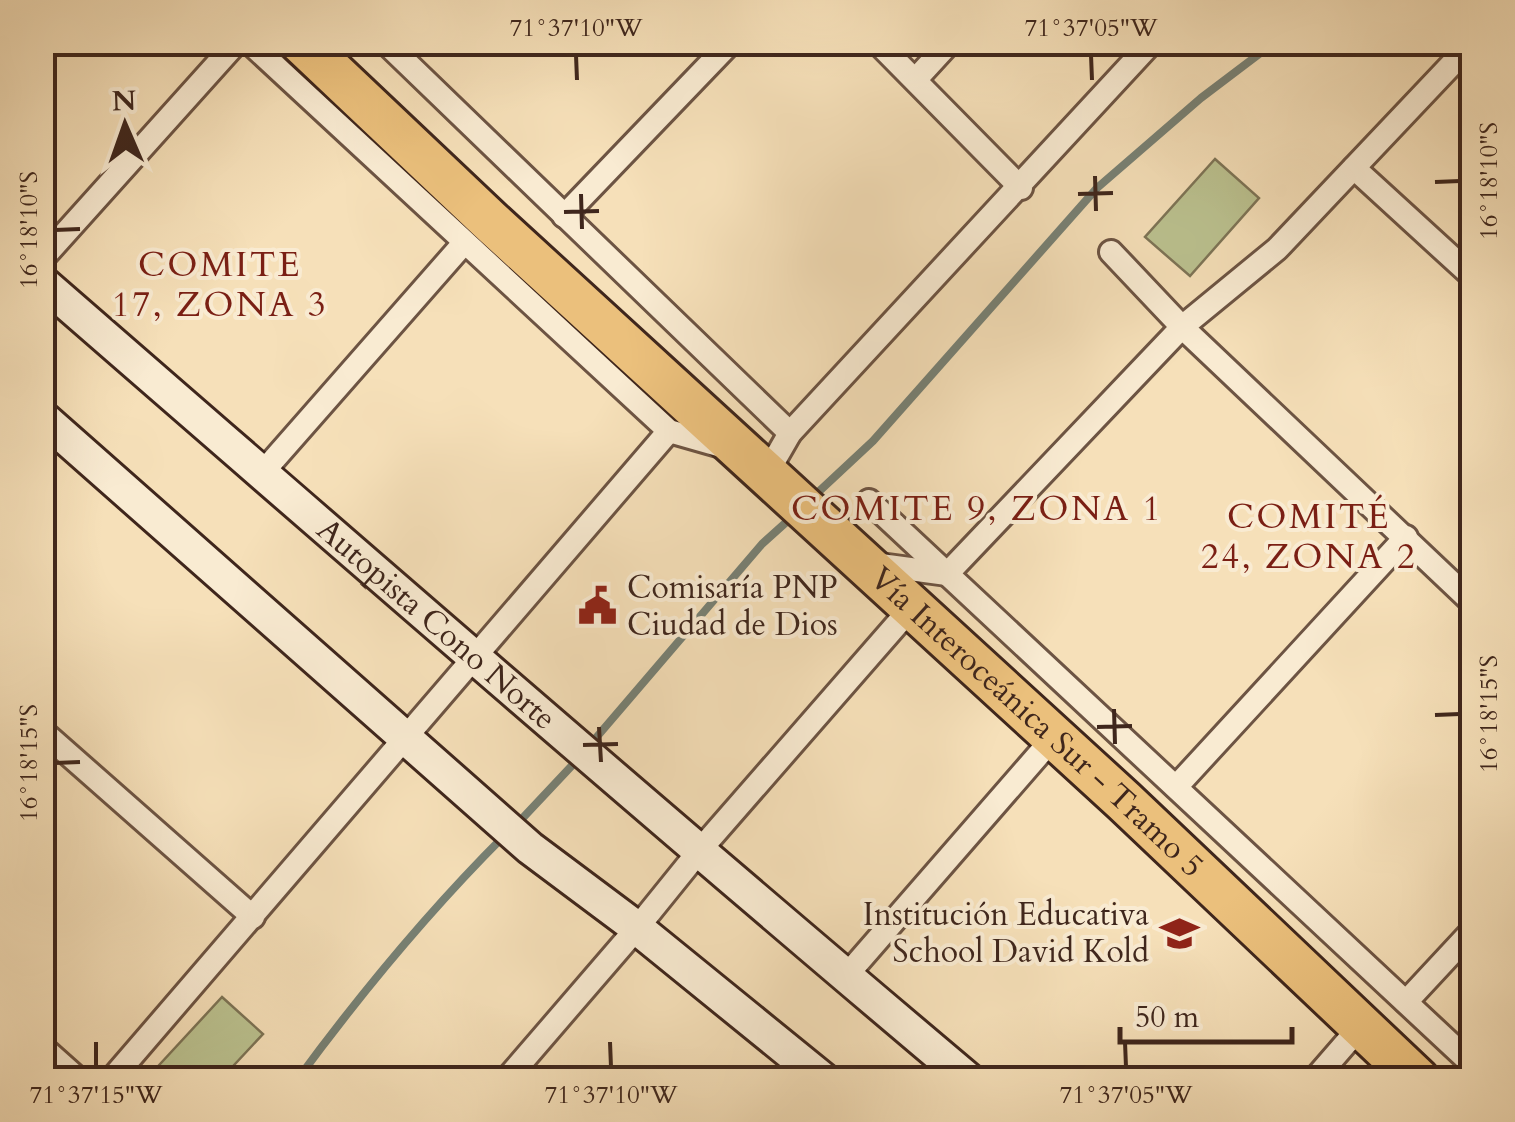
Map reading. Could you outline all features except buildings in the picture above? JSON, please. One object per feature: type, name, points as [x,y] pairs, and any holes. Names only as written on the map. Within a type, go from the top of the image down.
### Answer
[{"type":"highway","name":"Vía Interoceánica Sur - Tramo 5","points":[[301,42],[1054,737],[1418,1080]]},
{"type":"main road","name":"Autopista Cono Norte","points":[[42,282],[969,1080]]},
{"type":"main road","points":[[42,417],[530,848],[638,928],[824,1080]]},
{"type":"street","points":[[42,259],[237,42]]},
{"type":"street","points":[[248,42],[669,431],[763,471],[790,433],[1152,42]]},
{"type":"street","points":[[385,42],[790,433]]},
{"type":"street","points":[[564,216],[731,42]]},
{"type":"street","points":[[878,42],[1020,188]]},
{"type":"street","points":[[916,79],[950,42]]},
{"type":"street","points":[[947,574],[1182,327],[1277,249],[1472,43]]},
{"type":"street","points":[[1354,168],[1472,276]]},
{"type":"street","points":[[262,473],[464,243]]},
{"type":"street","points":[[1111,252],[1182,327],[1472,602]]},
{"type":"street","points":[[111,1080],[669,431]]},
{"type":"street","points":[[869,501],[1472,1064]]},
{"type":"street","points":[[1176,787],[1406,537]]},
{"type":"street","points":[[864,563],[947,574]]},
{"type":"street","points":[[506,1080],[912,607]]},
{"type":"street","points":[[42,730],[253,917]]},
{"type":"street","points":[[846,976],[1054,737]]},
{"type":"street","points":[[1406,1002],[1472,931]]},
{"type":"street","points":[[1314,1080],[1360,1026]]},
{"type":"street","points":[[42,1047],[78,1080]]},
{"type":"green space","points":[[1215,159],[1259,198],[1190,276],[1145,237]]},
{"type":"green space","points":[[222,997],[263,1034],[221,1079],[149,1076]]},
{"type":"waterway","points":[[813,497],[873,441],[1097,188],[1201,98],[1275,42]]},
{"type":"waterway","points":[[589,746],[762,544],[792,517]]},
{"type":"waterway","points":[[518,823],[580,757]]},
{"type":"waterway","points":[[297,1080],[396,954],[504,836]]},
{"type":"place","name":"Comisaría PNP Ciudad de Dios","points":[[597,606]]},
{"type":"place","name":"Institución Educativa School David Kold","points":[[1179,933]]},
{"type":"district","name":"COMITE 17, ZONA 3","points":[[220,285]]},
{"type":"district","name":"COMITE 9, ZONA 1","points":[[977,509]]},
{"type":"district","name":"COMITÉ 24, ZONA 2","points":[[1309,537]]}]
